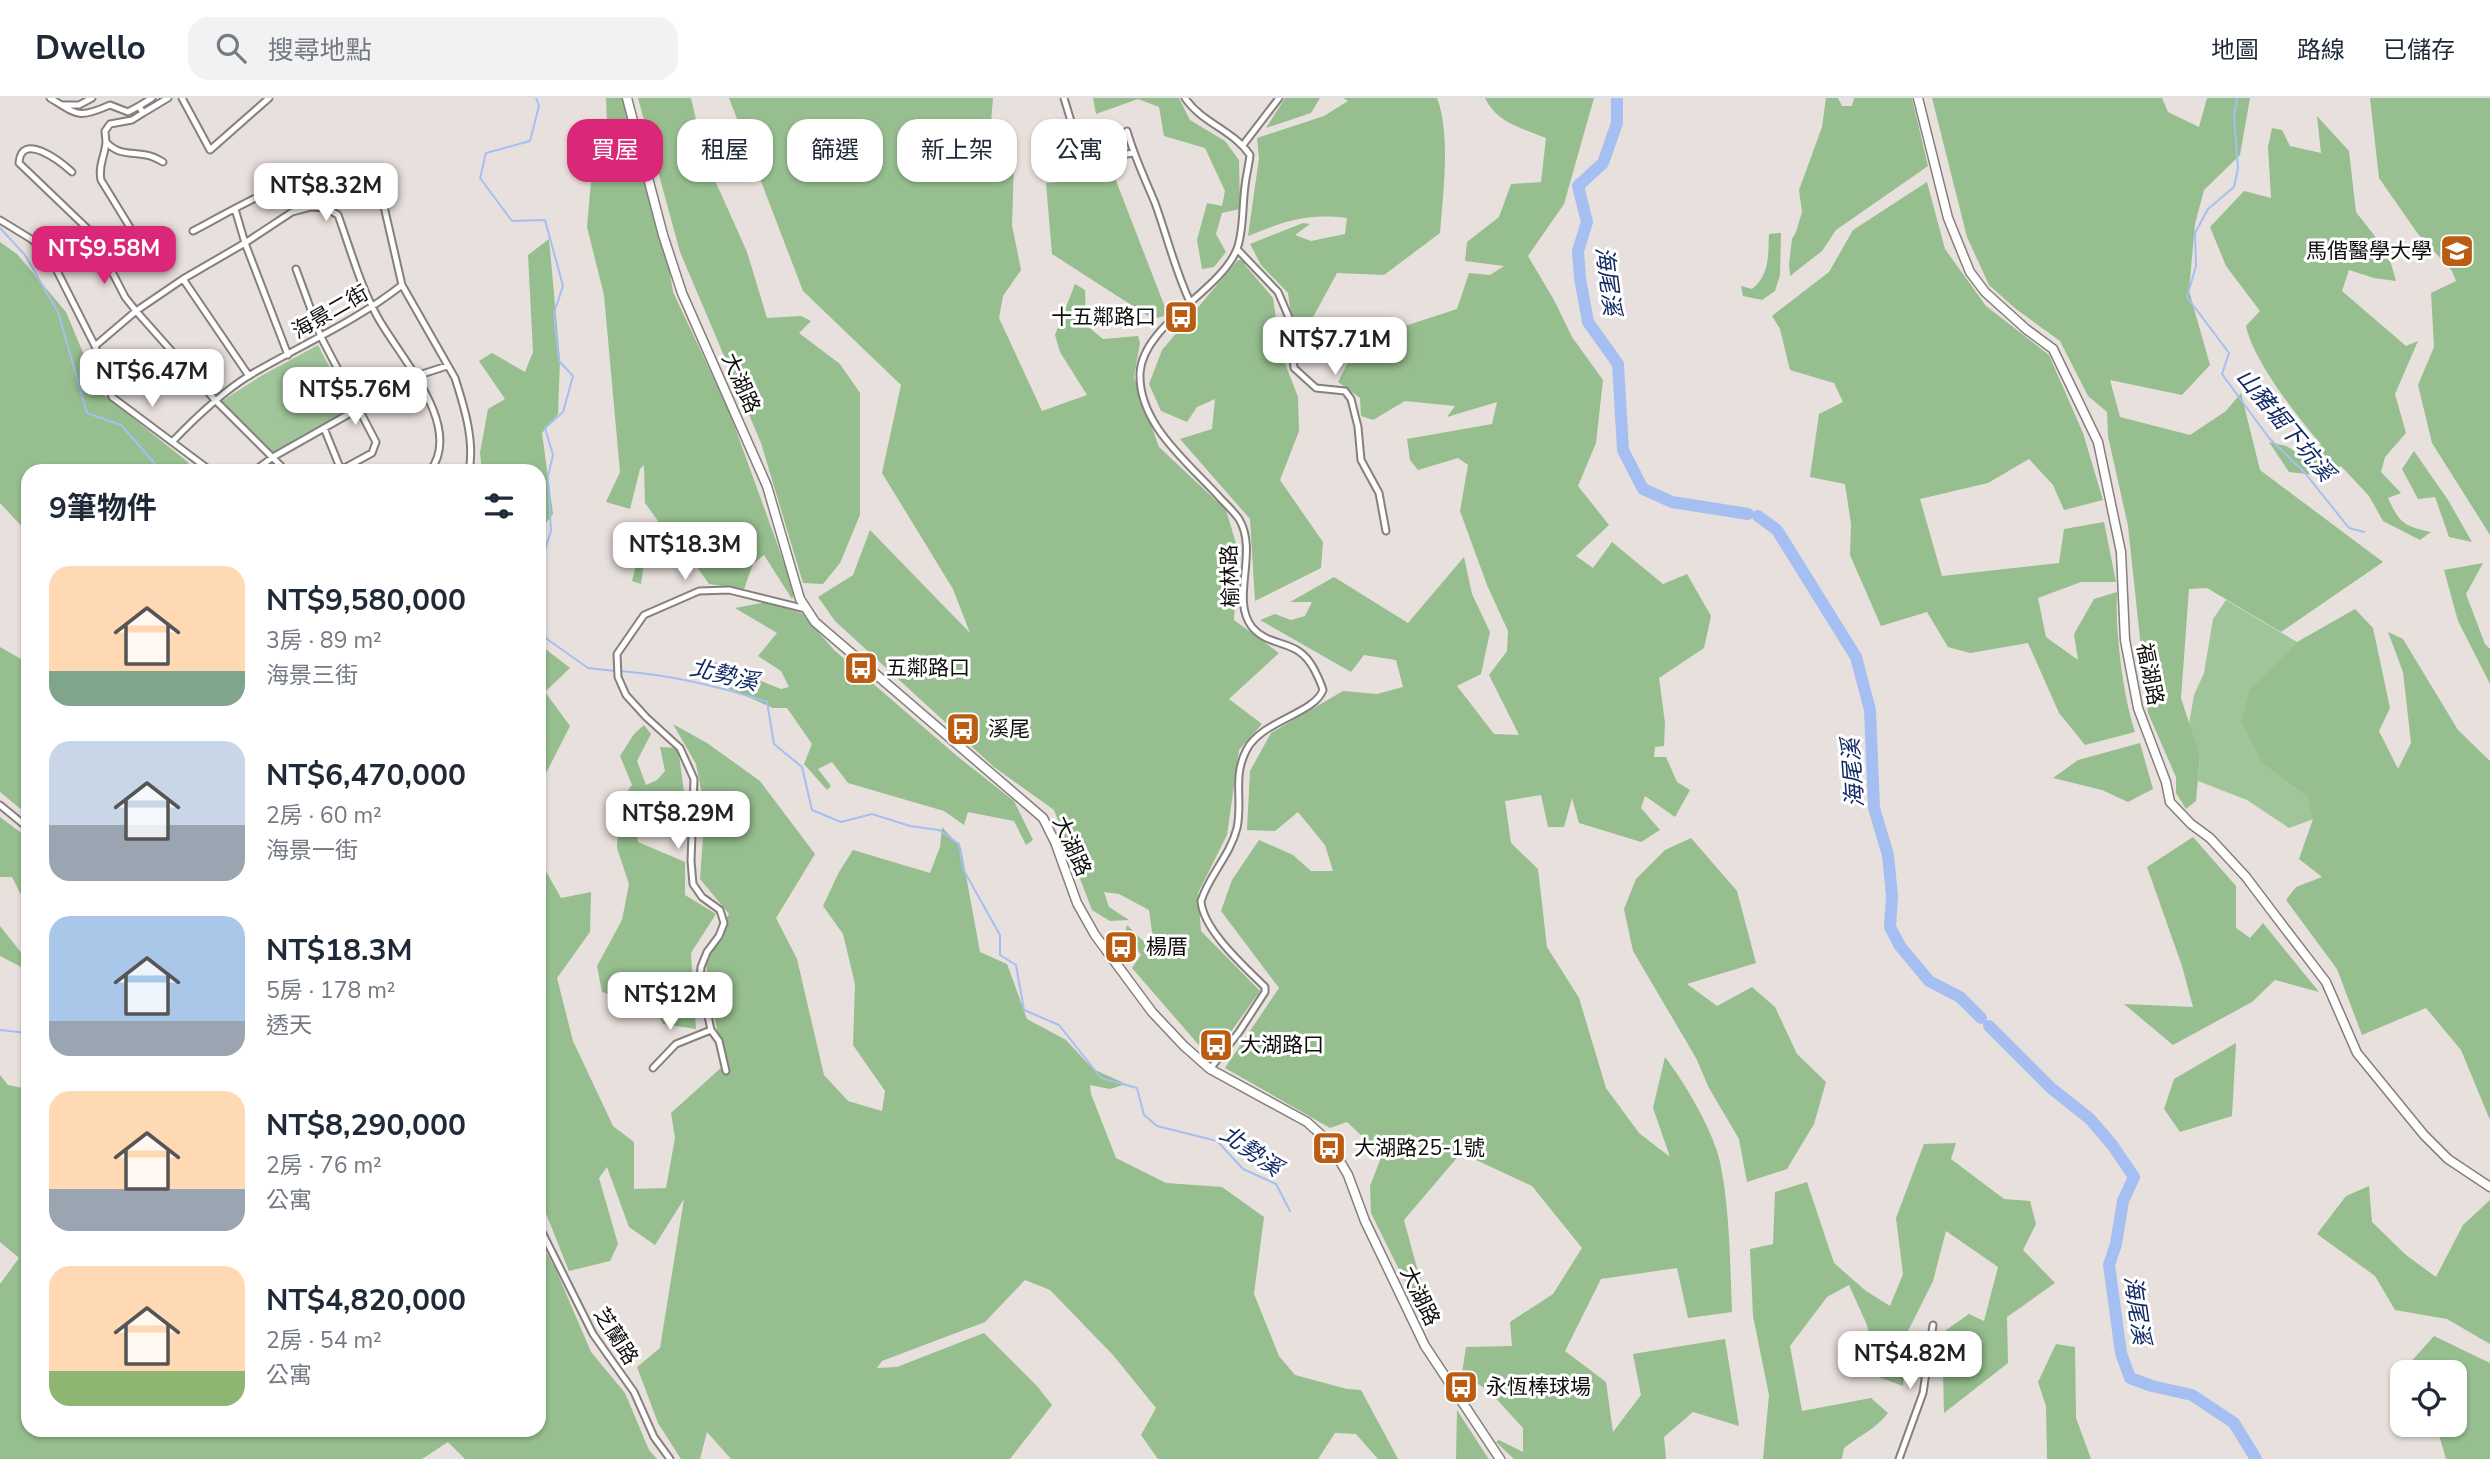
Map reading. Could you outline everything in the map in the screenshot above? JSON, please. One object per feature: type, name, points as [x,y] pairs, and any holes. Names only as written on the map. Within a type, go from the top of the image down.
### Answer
[{"type":"street","points":[[50,98],[76,114],[85,115],[110,105],[128,112],[152,98]]},
{"type":"street","points":[[61,105],[79,105],[92,98]]},
{"type":"street","points":[[142,247],[101,180],[99,169],[105,153],[105,131],[110,124],[132,120],[168,98]]},
{"type":"street","points":[[182,98],[210,150],[269,98]]},
{"type":"street","name":"大湖路","points":[[627,98],[663,235],[682,293],[768,486],[800,598],[806,608],[815,622],[1043,818],[1055,842],[1077,903],[1095,935],[1152,1012],[1184,1046],[1210,1069],[1307,1122],[1328,1141],[1348,1175],[1365,1221],[1425,1346],[1500,1459]]},
{"type":"street","points":[[1064,98],[1083,161],[1133,153]]},
{"type":"street","points":[[1185,98],[1201,116],[1238,138],[1250,155],[1237,249],[1278,292],[1290,320],[1294,368],[1316,388],[1345,391],[1351,399],[1358,428],[1361,460],[1379,493],[1386,531]]},
{"type":"street","points":[[1243,145],[1279,98]]},
{"type":"street","name":"福湖路","points":[[1918,98],[1948,218],[1970,272],[1984,292],[2053,349],[2098,442],[2121,552],[2125,640],[2138,708],[2166,782],[2170,802],[2191,824],[2210,838],[2269,907],[2326,982],[2357,1052],[2424,1135],[2448,1159],[2490,1187]]},
{"type":"street","points":[[139,106],[143,113]]},
{"type":"street","points":[[1127,131],[1189,302]]},
{"type":"street","points":[[106,142],[114,150],[147,155],[163,162]]},
{"type":"street","points":[[72,172],[56,158],[33,148],[25,150],[20,156],[19,163],[92,233],[125,297],[136,311],[215,400],[279,464]]},
{"type":"street","points":[[193,231],[304,178],[341,173],[363,177],[380,189],[402,285],[455,378],[467,424],[470,464]]},
{"type":"street","points":[[95,346],[136,311],[183,279],[292,212],[311,207],[327,208],[338,215],[373,307],[416,376],[440,430],[438,458],[434,464]]},
{"type":"street","points":[[235,209],[245,243],[288,355]]},
{"type":"street","points":[[0,220],[31,239],[49,255],[95,346],[112,397],[202,464]]},
{"type":"street","name":"榆林路","points":[[1210,1069],[1265,992],[1265,987],[1217,936],[1201,908],[1201,901],[1229,853],[1235,836],[1238,824],[1237,783],[1247,750],[1260,734],[1306,707],[1320,697],[1323,690],[1308,657],[1295,647],[1269,639],[1252,627],[1243,607],[1247,556],[1239,519],[1159,430],[1148,410],[1141,386],[1140,370],[1155,339],[1229,262],[1237,249]]},
{"type":"street","points":[[296,269],[321,337],[376,442],[372,453],[352,464]]},
{"type":"street","points":[[183,279],[248,376]]},
{"type":"street","name":"海景二街","points":[[173,441],[215,400],[248,376],[373,307],[402,285]]},
{"type":"street","points":[[263,464],[416,376],[447,366]]},
{"type":"street","points":[[324,428],[338,464]]},
{"type":"street","points":[[726,1071],[719,1041],[711,1030],[700,978],[701,967],[724,923],[720,910],[702,897],[693,884],[691,861],[694,779],[680,748],[646,718],[626,695],[618,675],[617,654],[644,615],[699,591],[729,590],[806,608]]},
{"type":"street","points":[[0,805],[21,822]]},
{"type":"street","points":[[653,1068],[676,1044],[711,1030]]},
{"type":"street","name":"芝蘭路","points":[[546,1240],[593,1334],[634,1392],[654,1437],[670,1459]]},
{"type":"street","points":[[1899,1459],[1923,1393],[1933,1325]]},
{"type":"green space","points":[[606,98],[625,98],[631,119],[607,119]]},
{"type":"green space","points":[[638,98],[691,98],[696,119],[677,119],[677,182],[716,182],[747,252],[767,318],[801,316],[811,321],[799,333],[840,364],[860,393],[860,515],[840,563],[823,584],[803,583],[761,443],[680,252],[661,182],[663,119],[644,119]]},
{"type":"green space","points":[[729,98],[993,98],[991,119],[897,119],[897,182],[1013,182],[1012,225],[1021,270],[1003,296],[999,318],[1042,411],[1087,395],[1060,352],[1055,335],[1075,284],[1085,290],[1086,325],[1103,339],[1138,336],[1140,343],[1134,377],[1159,447],[1226,510],[1238,550],[1234,620],[1279,653],[1229,699],[1262,724],[1239,750],[1227,835],[1198,893],[1201,931],[1260,991],[1215,1054],[1204,1051],[1132,968],[1141,955],[1125,933],[1127,925],[1145,943],[1153,939],[1149,910],[1119,894],[1104,892],[1109,907],[1129,920],[1110,921],[1092,910],[1054,810],[994,767],[835,621],[818,597],[853,575],[870,530],[970,633],[953,589],[882,473],[901,385],[803,291],[761,182],[773,182],[773,119],[737,119]]},
{"type":"green space","points":[[1093,98],[1179,98],[1190,120],[1225,141],[1239,160],[1240,209],[1222,213],[1216,234],[1226,252],[1214,267],[1202,269],[1197,240],[1207,203],[1222,206],[1225,191],[1205,148],[1164,136],[1159,107],[1138,99],[1096,114]]},
{"type":"green space","points":[[1285,98],[1320,98],[1311,113],[1266,128]]},
{"type":"green space","points":[[1343,98],[1437,98],[1445,146],[1440,233],[1384,275],[1337,273],[1311,321],[1311,332],[1297,360],[1288,293],[1261,265],[1250,244],[1303,223],[1310,224],[1295,235],[1311,241],[1345,234],[1347,218],[1296,220],[1248,236],[1259,158],[1257,138],[1324,116],[1348,101]]},
{"type":"green space","points":[[1485,98],[1594,98],[1564,204],[1528,256],[1572,337],[1603,380],[1596,443],[1578,486],[1609,525],[1576,556],[1593,568],[1612,542],[1663,584],[1687,574],[1711,616],[1704,648],[1659,678],[1665,723],[1664,746],[1655,747],[1654,757],[1666,757],[1677,782],[1690,790],[1675,817],[1645,796],[1641,808],[1660,830],[1641,842],[1579,823],[1572,798],[1564,827],[1548,827],[1541,795],[1505,801],[1511,843],[1538,869],[1547,947],[1579,998],[1606,1088],[1639,1133],[1670,1157],[1653,1108],[1665,1057],[1699,1110],[1718,1154],[1728,1221],[1732,1312],[1688,1318],[1677,1268],[1601,1279],[1565,1351],[1606,1382],[1613,1432],[1641,1395],[1633,1354],[1725,1339],[1739,1426],[1693,1412],[1664,1437],[1666,1459],[1514,1459],[1496,1442],[1499,1440],[1523,1452],[1523,1428],[1490,1392],[1462,1373],[1466,1347],[1512,1346],[1510,1322],[1553,1294],[1582,1248],[1532,1186],[1461,1153],[1404,1220],[1417,1268],[1437,1322],[1428,1328],[1371,1213],[1370,1186],[1382,1155],[1347,1122],[1330,1128],[1225,1068],[1279,988],[1221,911],[1232,880],[1259,840],[1293,855],[1311,871],[1333,871],[1325,845],[1298,812],[1275,831],[1247,830],[1250,771],[1271,733],[1343,691],[1377,694],[1403,687],[1396,660],[1364,655],[1351,672],[1260,620],[1275,614],[1291,620],[1305,616],[1312,602],[1290,602],[1334,577],[1408,623],[1464,557],[1472,594],[1490,632],[1481,674],[1457,686],[1494,734],[1519,735],[1489,675],[1507,651],[1508,631],[1487,585],[1460,511],[1468,465],[1458,458],[1418,470],[1410,460],[1407,439],[1492,424],[1497,402],[1447,417],[1455,406],[1405,401],[1373,420],[1361,416],[1360,398],[1338,382],[1359,341],[1457,309],[1469,273],[1490,275],[1504,266],[1465,261],[1467,242],[1499,217],[1511,184],[1541,182],[1546,138],[1503,119]]},
{"type":"green space","points":[[1826,98],[1838,98],[1842,106],[1852,106],[1854,98],[1912,98],[1928,166],[1836,230],[1822,251],[1790,276],[1792,239],[1802,212],[1799,190],[1822,127]]},
{"type":"green space","points":[[1932,98],[2162,98],[2168,112],[2199,127],[2207,98],[2250,98],[2240,155],[2204,190],[2195,224],[2189,291],[2210,365],[2182,395],[2110,380],[2120,417],[2190,435],[2226,411],[2241,393],[2260,470],[2383,562],[2281,632],[2207,588],[2189,589],[2181,698],[2200,756],[2196,801],[2186,809],[2176,793],[2176,777],[2148,713],[2128,526],[2108,436],[2107,412],[2088,396],[2060,341],[2016,309],[1989,285],[1967,237]]},
{"type":"green space","name":"馬偕醫學大學","points":[[2370,98],[2490,98],[2490,535],[2432,443],[2418,385],[2434,347],[2431,293],[2456,281],[2452,271],[2418,234],[2379,178]]},
{"type":"green space","points":[[2317,116],[2349,151],[2356,212],[2388,253],[2396,281],[2349,270],[2342,291],[2406,346],[2418,341],[2395,394],[2406,433],[2385,457],[2381,472],[2401,493],[2388,498],[2400,519],[2415,528],[2431,532],[2420,540],[2383,521],[2369,496],[2341,466],[2316,475],[2289,472],[2269,442],[2286,446],[2309,460],[2321,444],[2289,404],[2257,355],[2246,326],[2260,311],[2226,266],[2210,227],[2244,191],[2271,198],[2268,147],[2272,128],[2282,130],[2290,146],[2321,153]]},
{"type":"green space","points":[[591,182],[647,182],[668,261],[673,292],[729,411],[795,593],[792,599],[764,555],[753,564],[744,589],[709,584],[692,560],[666,556],[644,564],[641,584],[632,581],[658,521],[645,503],[644,465],[640,469],[630,509],[606,502],[620,472],[604,295],[587,227]]},
{"type":"green space","points":[[1117,182],[1168,315],[1153,319],[1052,254],[1046,183]]},
{"type":"green space","points":[[1927,182],[1945,249],[1986,306],[2049,355],[2083,433],[2103,500],[2064,510],[2053,485],[2029,459],[1988,483],[1920,499],[1942,576],[2059,563],[2064,529],[2104,522],[2116,582],[2081,582],[2038,598],[2046,637],[2078,660],[2074,634],[2094,599],[2117,592],[2121,663],[2135,732],[2085,745],[2059,713],[2028,643],[1970,653],[1948,647],[1927,612],[1881,626],[1850,555],[1851,524],[1845,484],[1810,477],[1819,414],[1843,402],[1834,383],[1790,370],[1780,329],[1772,316],[1829,272],[1853,230]]},
{"type":"green space","points":[[1781,233],[1780,275],[1775,291],[1762,300],[1743,296],[1741,286],[1752,289],[1765,271],[1769,234]]},
{"type":"green space","points":[[549,239],[560,359],[558,414],[542,433],[553,514],[546,523],[546,464],[481,464],[480,453],[488,409],[505,399],[479,361],[492,353],[525,372],[533,352],[528,255]]},
{"type":"green space","points":[[0,242],[17,254],[66,312],[99,391],[189,463],[21,464],[21,526],[0,503]]},
{"type":"green space","points":[[1238,260],[1244,260],[1245,265],[1273,298],[1281,353],[1298,397],[1299,431],[1280,480],[1323,542],[1321,568],[1255,601],[1250,519],[1180,439],[1212,429],[1215,399],[1197,407],[1187,422],[1161,411],[1149,384],[1162,350]]},
{"type":"green space","points":[[318,345],[351,409],[272,454],[222,401]]},
{"type":"green space","points":[[2414,451],[2448,500],[2472,542],[2449,537],[2435,497],[2418,499],[2402,469]]},
{"type":"green space","points":[[2483,563],[2466,594],[2485,644],[2490,649],[2490,684],[2458,621],[2444,570]]},
{"type":"green space","points":[[2226,600],[2297,642],[2251,687],[2263,764],[2307,797],[2314,819],[2289,828],[2247,800],[2198,781],[2200,756],[2189,724],[2194,695],[2204,673],[2213,619]]},
{"type":"green space","points":[[767,602],[802,613],[834,650],[957,756],[1014,801],[1033,840],[1026,845],[1014,821],[968,812],[964,825],[944,811],[848,783],[832,762],[818,769],[831,786],[827,790],[804,764],[812,744],[787,708],[773,708],[693,673],[706,659],[781,689],[789,687],[781,671],[758,656],[777,633],[735,608]]},
{"type":"green space","points":[[2355,609],[2373,628],[2390,708],[2379,731],[2398,769],[2411,743],[2403,672],[2388,632],[2403,639],[2458,730],[2490,761],[2490,1120],[2461,1050],[2426,1008],[2362,1035],[2337,969],[2286,900],[2296,887],[2322,877],[2299,859],[2313,819],[2307,797],[2263,764],[2241,721],[2251,687],[2297,642]]},
{"type":"green space","points":[[0,647],[21,659],[21,809],[0,792]]},
{"type":"green space","points":[[546,649],[570,668],[546,691]]},
{"type":"green space","points":[[546,693],[570,726],[546,773]]},
{"type":"green space","points":[[673,724],[707,743],[760,781],[815,854],[776,918],[797,959],[824,1075],[848,1101],[882,1111],[885,1091],[853,1045],[855,984],[843,934],[823,906],[853,850],[930,873],[940,847],[942,827],[961,848],[980,952],[1007,964],[1027,1019],[1066,1040],[1093,1069],[1126,1084],[1110,1089],[1090,1085],[1116,1158],[1166,1183],[1222,1187],[1264,1217],[1254,1294],[1279,1356],[1295,1375],[1347,1389],[1361,1390],[1398,1459],[1378,1459],[1356,1434],[1335,1433],[1318,1459],[1158,1459],[1141,1435],[1156,1408],[1113,1355],[1050,1290],[1025,1280],[985,1322],[882,1361],[877,1368],[897,1367],[984,1333],[1037,1386],[1052,1405],[1010,1459],[731,1459],[707,1432],[700,1459],[681,1459],[658,1423],[637,1367],[660,1348],[684,1199],[655,1245],[629,1227],[607,1167],[599,1178],[618,1244],[610,1261],[569,1271],[546,1214],[546,871],[561,898],[591,892],[590,932],[557,978],[573,1041],[613,1126],[634,1142],[634,1189],[666,1188],[675,1138],[671,1113],[723,1066],[704,953],[729,914],[700,879],[705,809],[696,764]]},
{"type":"green space","points":[[644,725],[651,734],[637,761],[646,785],[657,780],[665,771],[660,747],[678,748],[685,798],[678,828],[643,815],[634,818],[638,842],[685,862],[685,895],[716,914],[691,953],[696,1029],[663,1024],[645,990],[623,999],[602,992],[597,966],[622,920],[629,884],[617,848],[620,801],[632,785],[620,756],[634,734]]},
{"type":"green space","points":[[2140,743],[2153,789],[2128,802],[2102,790],[2053,778],[2078,760]]},
{"type":"green space","points":[[0,817],[21,833],[21,895],[12,877],[0,877]]},
{"type":"green space","points":[[2193,837],[2236,886],[2236,928],[2250,938],[2263,923],[2319,992],[2275,980],[2252,1002],[2173,1045],[2124,1004],[2193,1007],[2182,966],[2147,867]]},
{"type":"green space","points":[[1691,838],[1737,891],[1756,963],[1687,984],[1717,1006],[1752,987],[1775,1007],[1797,1054],[1826,1082],[1814,1124],[1787,1169],[1747,1182],[1739,1139],[1709,1088],[1696,1058],[1633,951],[1624,909],[1636,879],[1665,850]]},
{"type":"green space","points":[[0,926],[21,952],[21,967],[0,956]]},
{"type":"green space","points":[[2236,1043],[2232,1116],[2180,1132],[2164,1109],[2174,1079]]},
{"type":"green space","points":[[0,1075],[8,1085],[21,1088],[21,1437],[546,1437],[546,1252],[591,1352],[625,1393],[649,1450],[657,1459],[465,1459],[448,1442],[422,1459],[0,1459],[0,1284],[19,1258],[0,1242]]},
{"type":"green space","points":[[1956,1143],[1951,1159],[2004,1199],[2030,1201],[2036,1224],[2023,1250],[2055,1283],[2007,1317],[2008,1363],[1944,1413],[1942,1333],[1969,1314],[1984,1321],[1998,1267],[1946,1231],[1933,1281],[1908,1331],[1903,1386],[1878,1377],[1867,1325],[1849,1285],[1827,1297],[1790,1346],[1802,1411],[1871,1398],[1888,1413],[1884,1418],[1844,1448],[1842,1459],[1763,1459],[1769,1395],[1753,1316],[1750,1249],[1773,1244],[1775,1192],[1807,1182],[1834,1263],[1866,1291],[1890,1306],[1903,1274],[1896,1218],[1924,1144]]},
{"type":"green space","points":[[2369,1186],[2372,1222],[2406,1255],[2436,1277],[2463,1225],[2490,1200],[2490,1344],[2447,1319],[2395,1310],[2375,1276],[2317,1234],[2346,1196]]},
{"type":"green space","points":[[2434,1336],[2490,1363],[2490,1459],[2446,1459],[2440,1437],[2467,1437],[2467,1360],[2413,1360]]},
{"type":"green space","points":[[2056,1344],[2075,1347],[2076,1418],[2091,1459],[2047,1459],[2046,1406],[2038,1382]]},
{"type":"green space","points":[[1457,1410],[1486,1455],[1489,1459],[1456,1459]]},
{"type":"water","points":[[316,373],[318,378],[315,380],[330,401],[326,404],[321,399],[313,401],[306,393],[293,401],[289,386]]},
{"type":"waterway","name":"北勢溪","points":[[536,98],[539,106],[530,141],[486,153],[480,178],[512,221],[545,220],[563,286],[554,313],[559,361],[573,376],[563,412],[545,428],[553,455],[548,476],[551,531],[546,547]]},
{"type":"waterway","name":"海尾溪","points":[[1617,98],[1617,123],[1603,163],[1578,186],[1587,222],[1578,251],[1588,322],[1618,364],[1623,450],[1643,489],[1672,502],[1748,514]]},
{"type":"waterway","name":"山豬堀下坑溪","points":[[2237,98],[2234,116],[2238,168],[2234,187],[2208,209],[2195,233],[2196,266],[2187,297],[2229,353],[2222,374],[2269,438],[2305,473],[2349,528],[2364,532]]},
{"type":"waterway","points":[[0,228],[25,255],[58,312],[87,413],[121,425],[155,464]]},
{"type":"waterway","name":"海尾溪","points":[[1758,516],[1777,530],[1856,657],[1870,710],[1874,808],[1888,855],[1892,896],[1890,927],[1900,946],[1929,981],[1960,997],[1981,1018]]},
{"type":"waterway","name":"北勢溪","points":[[546,638],[588,668],[615,671]]},
{"type":"waterway","name":"北勢溪","points":[[620,671],[694,682],[767,702],[774,744],[802,767],[812,810],[841,822],[872,814],[910,826],[939,830],[959,844],[963,869],[1000,935],[1000,955],[1016,965],[1024,1010],[1059,1025],[1101,1078],[1137,1088],[1144,1115],[1157,1126],[1217,1141],[1243,1169],[1276,1184],[1290,1211]]},
{"type":"waterway","name":"海尾溪","points":[[1989,1026],[2051,1088],[2090,1119],[2134,1177],[2123,1201],[2116,1244],[2109,1265],[2121,1353],[2130,1378],[2192,1395],[2234,1423],[2256,1459]]},
{"type":"waterway","points":[[0,1030],[21,1032]]},
{"type":"place","name":"馬偕醫學大學","points":[[2457,251]]},
{"type":"place","name":"十五鄰路口","points":[[1181,317]]},
{"type":"place","name":"五鄰路口","points":[[861,668]]},
{"type":"place","name":"溪尾","points":[[963,729]]},
{"type":"place","name":"楊厝","points":[[1121,947]]},
{"type":"place","name":"大湖路口","points":[[1216,1045]]},
{"type":"place","name":"大湖路25-1號","points":[[1329,1148]]},
{"type":"place","name":"永恆棒球場","points":[[1461,1387]]}]
